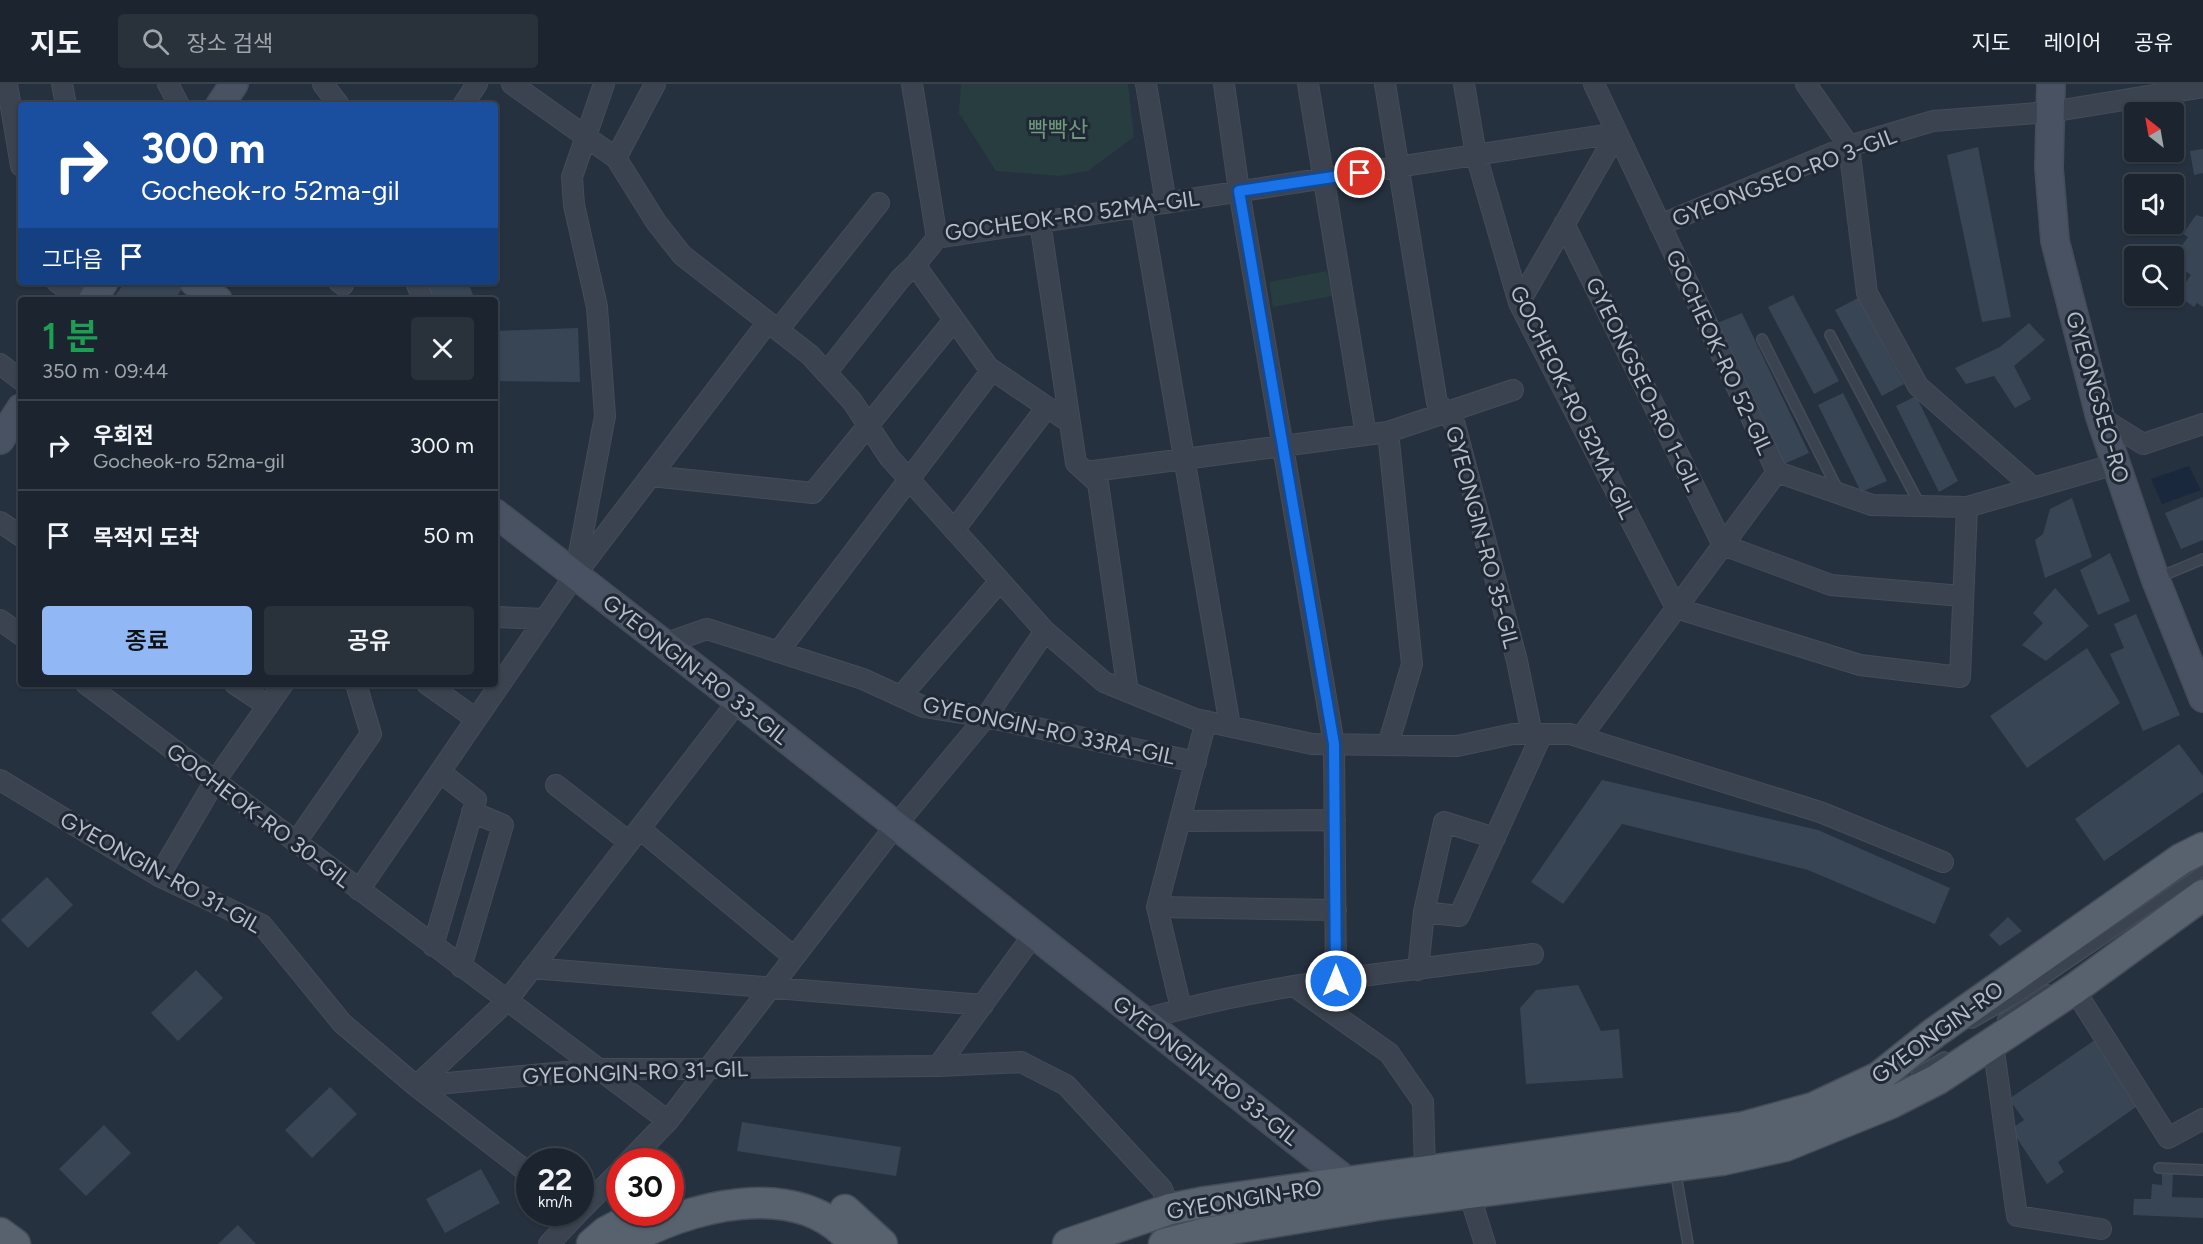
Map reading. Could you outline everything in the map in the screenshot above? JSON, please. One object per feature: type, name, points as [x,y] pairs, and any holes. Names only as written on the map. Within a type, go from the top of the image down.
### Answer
[{"type":"main road","name":"GYEONGIN-RO","points":[[1164,1244],[1206,1233],[1469,1192],[1673,1150],[1887,1085],[1934,1033],[2181,859],[2203,848]]},
{"type":"main road","name":"GYEONGIN-RO","points":[[1068,1244],[1170,1209],[1425,1170],[1673,1150],[1722,1160],[1785,1146],[1839,1122],[1891,1103],[1938,1079],[1992,1036],[2203,895]]},
{"type":"main road","points":[[684,1201],[741,1191],[774,1189],[809,1195],[848,1211],[882,1244]]},
{"type":"main road","points":[[622,1244],[646,1230],[683,1215],[730,1204],[771,1203],[803,1210],[828,1219],[854,1244]]},
{"type":"main road","points":[[592,1244],[606,1232],[618,1226]]},
{"type":"main road","points":[[0,1233],[15,1244]]},
{"type":"street","points":[[7,84],[18,148]]},
{"type":"street","points":[[62,84],[65,102]]},
{"type":"street","points":[[168,84],[177,102]]},
{"type":"street","points":[[222,102],[234,84]]},
{"type":"street","points":[[323,84],[337,102]]},
{"type":"street","points":[[465,102],[477,84]]},
{"type":"street","points":[[512,84],[616,158],[656,222],[682,255],[810,355],[852,401],[889,457],[1045,632],[1104,682],[1206,721],[1312,744],[1457,746],[1513,734],[1570,734],[1820,812],[1943,862]]},
{"type":"street","points":[[575,575],[605,416],[597,307],[574,205],[572,177],[604,84]]},
{"type":"street","points":[[616,158],[654,84]]},
{"type":"street","name":"GOCHEOK-RO 52MA-GIL","points":[[912,84],[937,238],[1617,133]]},
{"type":"street","points":[[1146,84],[1166,203]]},
{"type":"street","points":[[1224,84],[1239,191],[1334,744],[1336,981]]},
{"type":"street","points":[[1308,84],[1366,435]]},
{"type":"street","name":"GYEONGIN-RO 35-GIL","points":[[1385,84],[1437,403],[1448,412],[1455,425],[1537,734]]},
{"type":"street","points":[[1464,84],[1476,155]]},
{"type":"street","name":"GOCHEOK-RO 52-GIL","points":[[1594,84],[1777,472]]},
{"type":"street","points":[[1806,84],[1849,146],[1867,293],[1918,386],[2031,488]]},
{"type":"street","name":"GYEONGSEO-RO","points":[[2051,84],[2049,168],[2055,241],[2100,417],[2155,579],[2203,698]]},
{"type":"street","name":"GYEONGSEO-RO 3-GIL","points":[[1660,225],[1849,146],[1933,121],[2050,112],[2203,87]]},
{"type":"street","points":[[1519,303],[1617,133]]},
{"type":"street","name":"GOCHEOK-RO 52MA-GIL","points":[[1476,155],[1519,303],[1676,609]]},
{"type":"street","points":[[359,890],[575,575],[651,476],[773,326],[879,203]]},
{"type":"street","points":[[1141,206],[1230,726]]},
{"type":"street","points":[[1040,222],[1076,463],[1098,483],[1128,692]]},
{"type":"street","name":"GYEONGSEO-RO 1-GIL","points":[[1564,224],[1723,545]]},
{"type":"street","points":[[826,373],[901,278],[937,238]]},
{"type":"street","points":[[915,265],[992,370],[1070,422]]},
{"type":"street","points":[[61,285],[77,297]]},
{"type":"street","points":[[198,285],[214,297]]},
{"type":"street","points":[[651,476],[813,493],[954,320]]},
{"type":"street","points":[[0,364],[18,378]]},
{"type":"street","points":[[778,652],[992,370]]},
{"type":"street","points":[[1086,472],[1184,457],[1388,432],[1513,390]]},
{"type":"street","points":[[954,530],[1047,407]]},
{"type":"street","points":[[0,440],[18,413]]},
{"type":"street","points":[[2100,417],[2143,444],[2203,424]]},
{"type":"street","points":[[1388,432],[1412,664],[1388,745]]},
{"type":"street","points":[[1581,737],[1777,472],[1872,506],[1966,507],[2116,464]]},
{"type":"street","points":[[1676,609],[1860,665],[1960,677],[1966,507]]},
{"type":"street","name":"GYEONGIN-RO 33-GIL","points":[[498,511],[575,575],[1377,1205]]},
{"type":"street","points":[[0,522],[18,535]]},
{"type":"street","points":[[1723,545],[1831,585],[1962,596]]},
{"type":"street","points":[[901,696],[1000,581]]},
{"type":"street","points":[[498,616],[545,619]]},
{"type":"street","points":[[0,620],[18,633]]},
{"type":"street","name":"GYEONGIN-RO 33RA-GIL","points":[[664,644],[707,629],[863,679],[924,707],[986,717],[1196,762]]},
{"type":"street","points":[[642,1148],[668,1121],[896,825],[986,717],[1045,632]]},
{"type":"street","name":"GOCHEOK-RO 30-GIL","points":[[90,687],[506,1002],[668,1121]]},
{"type":"street","points":[[240,687],[268,706]]},
{"type":"street","points":[[159,876],[215,781],[281,687]]},
{"type":"street","points":[[296,842],[371,734],[357,687]]},
{"type":"street","points":[[432,687],[476,719]]},
{"type":"street","points":[[516,1163],[416,1086],[506,1002],[738,701]]},
{"type":"street","points":[[1181,1008],[1157,907],[1206,721]]},
{"type":"street","points":[[1424,912],[1459,916],[1495,838],[1537,734]]},
{"type":"street","points":[[433,946],[476,800],[440,772]]},
{"type":"street","name":"GYEONGIN-RO 31-GIL","points":[[0,780],[159,876],[262,925],[342,1023],[416,1086],[597,1069],[938,1066],[1021,1062],[1066,1085],[1162,1189],[1170,1209]]},
{"type":"street","points":[[555,785],[634,836],[794,957]]},
{"type":"street","points":[[460,967],[503,825],[472,812]]},
{"type":"street","points":[[1180,820],[1335,820]]},
{"type":"street","points":[[1418,970],[1424,912],[1444,822],[1495,838]]},
{"type":"street","points":[[1157,907],[1336,910]]},
{"type":"street","points":[[938,1066],[1034,934]]},
{"type":"street","points":[[1142,1020],[1181,1008],[1294,986],[1533,954]]},
{"type":"street","points":[[532,969],[982,1005]]},
{"type":"street","points":[[2068,985],[2168,1138],[2203,1119]]},
{"type":"street","points":[[1294,986],[1389,1053],[1423,1102],[1425,1170]]},
{"type":"street","name":"GYEONGIN-RO","points":[[1992,1036],[2017,1216],[2101,1229]]},
{"type":"street","points":[[594,1197],[606,1185]]},
{"type":"street","points":[[1469,1192],[1485,1244]]},
{"type":"street","points":[[549,1244],[566,1226]]},
{"type":"lane","points":[[1830,334],[1922,507]]},
{"type":"lane","points":[[1762,339],[1840,494]]},
{"type":"lane","points":[[2155,579],[2203,559]]},
{"type":"lane","points":[[1958,1031],[2018,997],[2203,872]]},
{"type":"lane","points":[[2093,962],[2203,895]]},
{"type":"lane","points":[[1839,1122],[1938,1042]]},
{"type":"lane","points":[[1887,1085],[1955,1050]]},
{"type":"lane","points":[[1673,1150],[1688,1244]]},
{"type":"lane","points":[[2158,1168],[2203,1170]]},
{"type":"green space","name":"빡빡산","points":[[961,84],[1128,84],[1134,137],[1088,171],[1059,176],[996,171],[959,113]]},
{"type":"green space","points":[[1327,271],[1332,296],[1273,307],[1269,282]]},
{"type":"water","points":[[2189,466],[2201,490],[2162,504],[2151,479]]},
{"type":"building","points":[[1978,147],[2011,317],[1982,322],[1947,155]]},
{"type":"building","points":[[2203,149],[2203,173],[2194,175],[2190,151]]},
{"type":"building","points":[[2196,215],[2203,217],[2203,307],[2197,303],[2194,307],[2184,300],[2184,285],[2191,275],[2184,270],[2184,246],[2182,246],[2188,237],[2184,233]]},
{"type":"building","points":[[123,285],[184,286],[176,297],[114,297]]},
{"type":"building","points":[[425,285],[469,285],[474,297],[429,297]]},
{"type":"building","points":[[1793,295],[1839,381],[1814,394],[1768,307]]},
{"type":"building","points":[[1858,298],[1904,384],[1882,396],[1835,310]]},
{"type":"building","points":[[1742,313],[1809,453],[1784,464],[1715,324]]},
{"type":"building","points":[[2029,323],[2045,340],[2014,366],[2031,399],[2015,408],[1994,376],[1966,384],[1955,368],[2000,347]]},
{"type":"building","points":[[578,328],[580,382],[498,381],[498,331]]},
{"type":"building","points":[[1843,393],[1887,481],[1861,492],[1818,405]]},
{"type":"building","points":[[1916,396],[1958,481],[1939,492],[1896,406]]},
{"type":"building","points":[[2203,497],[2203,540],[2181,549],[2165,513]]},
{"type":"building","points":[[2072,498],[2092,557],[2045,578],[2035,540],[2043,534],[2050,509]]},
{"type":"building","points":[[2110,553],[2130,601],[2098,615],[2080,570]]},
{"type":"building","points":[[2055,588],[2089,626],[2046,661],[2022,645],[2043,623],[2033,613]]},
{"type":"building","points":[[2136,614],[2180,715],[2143,731],[2110,654],[2124,648],[2114,624]]},
{"type":"building","points":[[2087,648],[2120,703],[2027,768],[1990,716]]},
{"type":"building","points":[[2179,744],[2203,776],[2203,792],[2104,861],[2075,819]]},
{"type":"building","points":[[1602,780],[1818,830],[1950,888],[1935,924],[1808,870],[1622,824],[1563,904],[1531,882]]},
{"type":"building","points":[[47,877],[73,905],[28,948],[1,920]]},
{"type":"building","points":[[2008,917],[2022,931],[2000,946],[1989,935]]},
{"type":"building","points":[[196,970],[223,998],[178,1041],[151,1013]]},
{"type":"building","points":[[1578,985],[1601,1031],[1619,1029],[1623,1078],[1526,1084],[1520,1008],[1536,990]]},
{"type":"building","points":[[2099,1037],[2143,1102],[2058,1162],[2064,1172],[2047,1184],[2011,1129],[2024,1120],[2009,1099]]},
{"type":"building","points":[[330,1087],[357,1114],[312,1158],[285,1130]]},
{"type":"building","points":[[742,1122],[901,1147],[896,1176],[737,1151]]},
{"type":"building","points":[[104,1125],[131,1153],[86,1196],[59,1169]]},
{"type":"building","points":[[481,1169],[500,1203],[445,1233],[426,1199]]},
{"type":"building","points":[[2162,1173],[2173,1174],[2172,1197],[2203,1198],[2203,1218],[2133,1215],[2134,1199],[2151,1199],[2152,1184],[2162,1185]]},
{"type":"building","points":[[238,1225],[256,1244],[218,1244]]},
{"type":"route","points":[[1336,981],[1334,744],[1239,191],[1360,173]]}]
